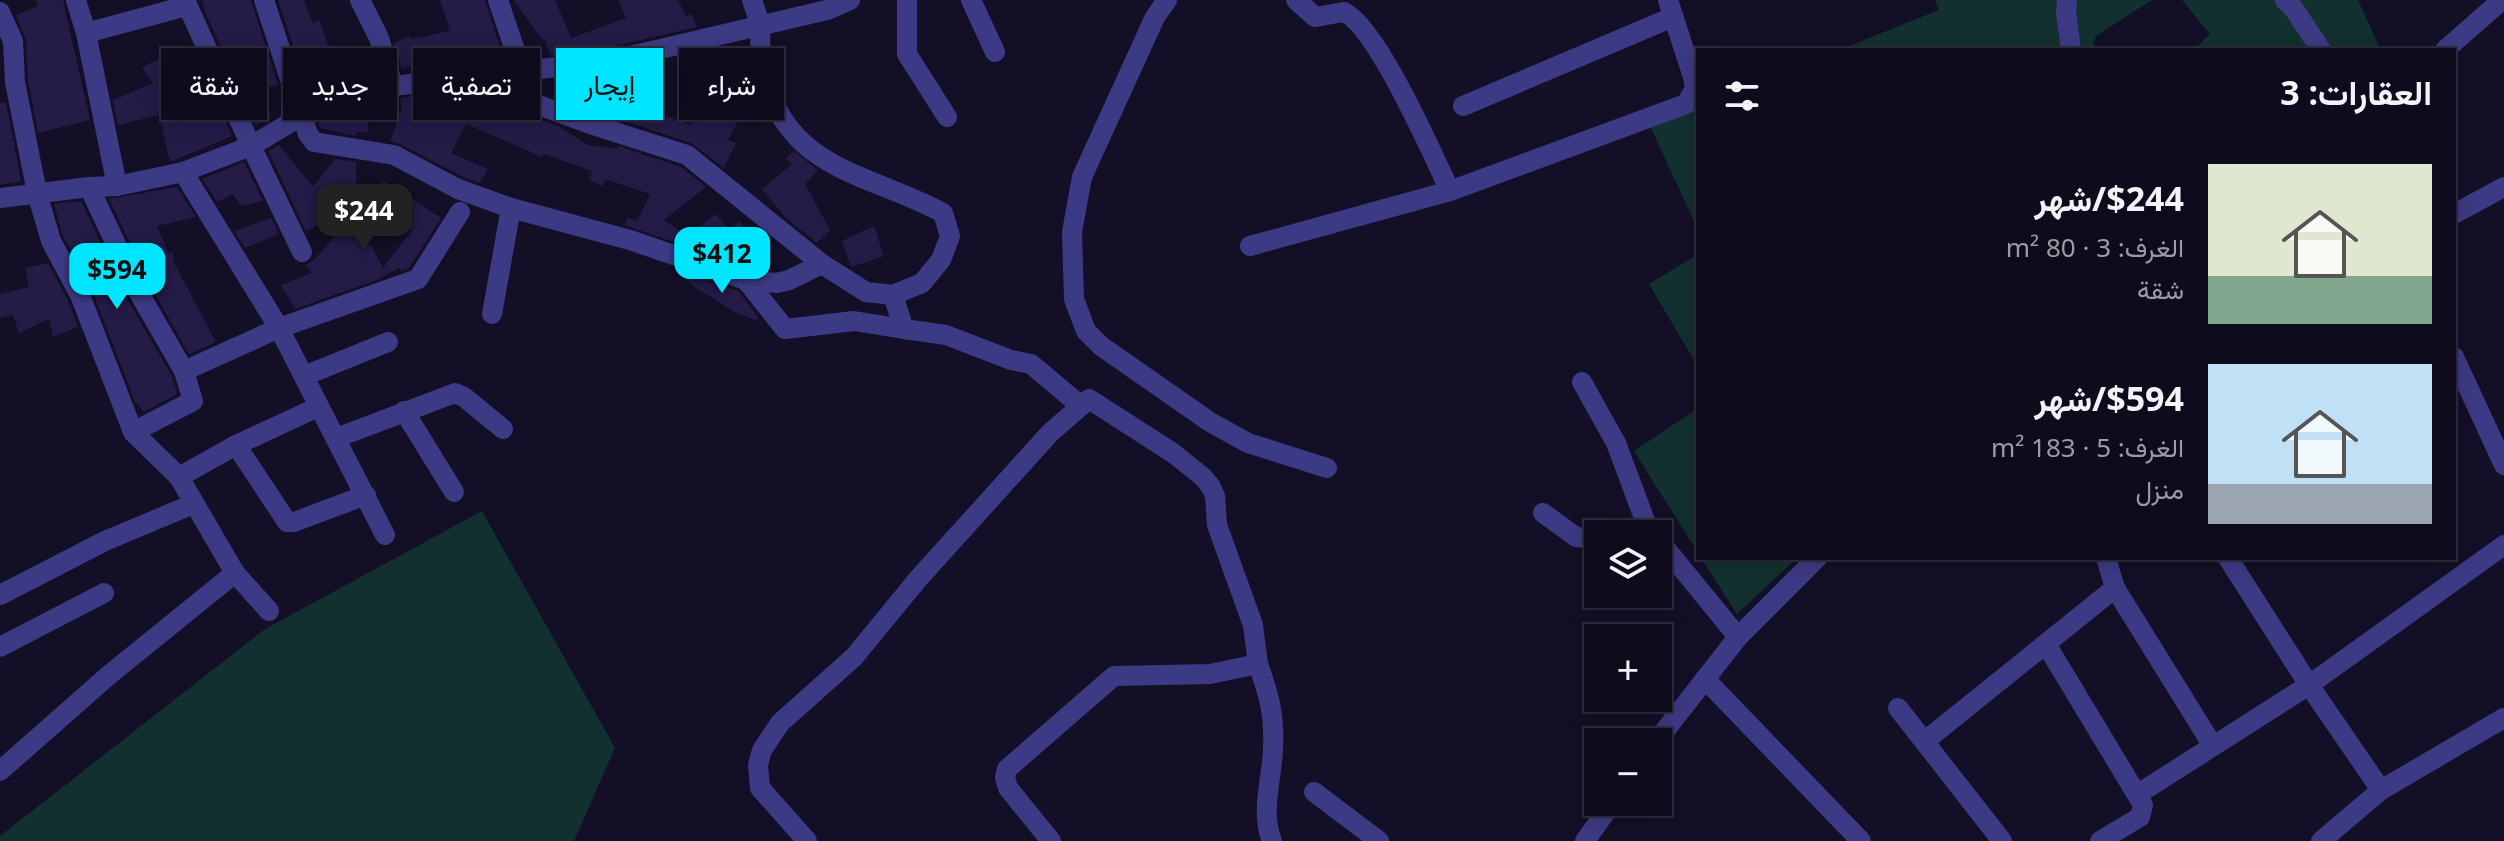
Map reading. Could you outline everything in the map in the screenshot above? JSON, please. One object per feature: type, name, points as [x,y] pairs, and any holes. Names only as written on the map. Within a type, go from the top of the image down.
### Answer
[{"type":"street","points":[[76,0],[86,33],[117,186]]},
{"type":"street","points":[[264,0],[283,56]]},
{"type":"street","points":[[360,0],[382,48]]},
{"type":"street","points":[[498,0],[514,48]]},
{"type":"street","points":[[540,105],[687,155],[822,264],[866,292],[893,295],[922,283],[941,260],[950,236],[943,213],[920,200],[853,175],[809,151],[786,126],[774,105],[762,70],[760,25],[752,0]]},
{"type":"street","points":[[540,69],[609,61],[827,10],[850,0]]},
{"type":"street","points":[[907,0],[907,54],[947,117]]},
{"type":"street","points":[[971,0],[995,52]]},
{"type":"street","points":[[1167,0],[1155,17],[1082,177],[1072,232],[1074,299],[1078,317],[1086,331],[1101,346],[1210,422],[1248,443],[1327,468]]},
{"type":"street","points":[[1296,0],[1315,17],[1344,12],[1356,20],[1385,62],[1419,124],[1450,191]]},
{"type":"street","points":[[2067,0],[2071,48]]},
{"type":"street","points":[[2285,0],[2320,48]]},
{"type":"street","points":[[2447,48],[2502,0]]},
{"type":"street","points":[[86,33],[186,3],[302,252]]},
{"type":"street","points":[[1250,246],[1450,191],[1686,104],[1695,89],[1670,8],[1463,106]]},
{"type":"street","points":[[0,12],[13,41],[15,82],[37,193],[51,241],[80,295],[133,432],[179,477],[235,573],[269,611]]},
{"type":"street","points":[[0,198],[117,186],[183,172],[251,146],[295,120]]},
{"type":"street","points":[[304,120],[314,142],[394,155],[458,189],[511,208],[630,240],[746,280],[777,283],[822,264]]},
{"type":"street","points":[[183,172],[279,328],[385,535]]},
{"type":"street","points":[[89,187],[139,293],[184,371],[193,401],[133,432]]},
{"type":"street","points":[[2456,213],[2504,187]]},
{"type":"street","points":[[492,314],[511,208]]},
{"type":"street","points":[[184,371],[279,328],[418,279],[460,212]]},
{"type":"street","points":[[746,280],[785,329],[854,321],[946,335],[1011,360],[1031,364],[1081,406]]},
{"type":"street","points":[[893,295],[904,329]]},
{"type":"street","points":[[304,376],[388,342]]},
{"type":"street","points":[[2456,361],[2504,465]]},
{"type":"street","points":[[1582,382],[1616,443],[1648,520]]},
{"type":"street","points":[[336,438],[455,393],[503,429]]},
{"type":"street","points":[[807,841],[760,788],[758,765],[762,750],[780,723],[854,657],[918,579],[1050,433],[1089,399],[1173,453],[1203,477],[1215,496],[1217,525],[1253,625],[1258,664],[1273,709],[1273,749],[1267,797],[1272,841]]},
{"type":"street","points":[[179,477],[236,445],[318,407]]},
{"type":"street","points":[[404,411],[454,492]]},
{"type":"street","points":[[236,445],[287,522],[366,495]]},
{"type":"street","points":[[0,595],[105,541],[193,504]]},
{"type":"street","points":[[1543,513],[1576,537],[1584,538]]},
{"type":"street","points":[[2138,794],[2309,685],[2504,545]]},
{"type":"street","points":[[1672,556],[1738,637]]},
{"type":"street","points":[[1667,728],[1738,637],[1815,560]]},
{"type":"street","points":[[2107,560],[2115,588],[2213,746]]},
{"type":"street","points":[[2229,560],[2381,790]]},
{"type":"street","points":[[1,767],[235,573]]},
{"type":"street","points":[[1925,741],[2115,588]]},
{"type":"street","points":[[0,647],[104,593]]},
{"type":"street","points":[[2046,644],[2138,794],[2144,809],[2140,817],[2100,841]]},
{"type":"street","points":[[1051,841],[1008,788],[1005,778],[1007,769],[1114,676],[1210,674],[1258,664]]},
{"type":"street","points":[[1705,679],[1861,841]]},
{"type":"street","points":[[1898,708],[2002,841]]},
{"type":"street","points":[[2321,841],[2381,790],[2504,718]]},
{"type":"street","points":[[1314,792],[1379,841]]},
{"type":"street","points":[[1585,841],[1603,816]]},
{"type":"green space","points":[[1935,0],[2152,0],[2096,36],[2093,48],[1844,48],[1939,10]]},
{"type":"green space","points":[[2182,0],[2358,0],[2380,48],[2195,48],[2210,34]]},
{"type":"green space","points":[[1696,107],[1696,226],[1650,126]]},
{"type":"green space","points":[[1696,255],[1696,364],[1649,284]]},
{"type":"green space","points":[[1696,409],[1696,550],[1634,451]]},
{"type":"green space","points":[[482,511],[615,748],[574,841],[0,841],[0,836],[265,629]]},
{"type":"green space","points":[[1702,560],[1795,560],[1737,614]]},
{"type":"building","points":[[36,0],[63,0],[90,120],[38,133],[28,80],[26,40],[16,15],[38,6]]},
{"type":"building","points":[[202,0],[251,0],[266,48],[221,48]]},
{"type":"building","points":[[278,0],[304,0],[313,24],[319,20],[329,48],[294,48]]},
{"type":"building","points":[[440,0],[485,0],[500,48],[413,48],[413,65],[402,69],[394,43],[409,36],[411,39],[450,31]]},
{"type":"building","points":[[514,0],[555,0],[571,38],[626,18],[618,0],[678,0],[686,16],[692,14],[697,27],[607,48],[556,48],[556,54],[550,55],[545,39],[542,40]]},
{"type":"building","points":[[267,50],[278,85],[267,88]]},
{"type":"building","points":[[161,59],[161,120],[225,120],[232,136],[170,162],[159,115],[118,125],[113,100],[153,83],[142,67]]},
{"type":"building","points":[[413,96],[413,120],[540,119],[558,126],[588,145],[617,149],[618,146],[681,167],[706,187],[664,220],[688,236],[715,214],[730,230],[739,221],[756,240],[730,261],[624,225],[627,218],[637,221],[650,194],[605,179],[602,186],[590,180],[592,171],[544,154],[542,157],[466,124],[451,153],[488,169],[480,183],[463,177],[390,141],[402,107],[400,98]]},
{"type":"building","points":[[6,102],[21,181],[0,185],[0,103]]},
{"type":"building","points":[[267,107],[271,119],[256,125],[254,120],[267,120]]},
{"type":"building","points":[[663,115],[690,125],[692,120],[738,120],[728,140],[736,143],[724,168],[691,143],[624,121],[663,120]]},
{"type":"building","points":[[327,120],[368,120],[368,132],[356,132],[356,136],[320,128],[318,123]]},
{"type":"building","points":[[279,145],[313,187],[335,159],[356,162],[356,198],[340,192],[319,211],[324,222],[306,231],[268,151]]},
{"type":"building","points":[[794,151],[818,170],[805,184],[830,230],[817,243],[786,218],[762,189],[792,164],[786,158]]},
{"type":"building","points":[[244,162],[263,201],[241,206],[233,194],[217,202],[202,179]]},
{"type":"building","points":[[384,181],[441,218],[409,268],[402,271],[399,268],[377,280],[295,309],[281,285],[312,273],[306,265],[342,228],[372,247],[383,268],[412,230],[365,202]]},
{"type":"building","points":[[177,187],[196,217],[157,226],[168,253],[173,252],[173,261],[216,342],[189,354],[151,287],[109,199]]},
{"type":"building","points":[[81,201],[127,299],[172,376],[177,394],[144,412],[135,402],[92,290],[63,236],[54,204]]},
{"type":"building","points":[[271,218],[279,234],[245,248],[234,231]]},
{"type":"building","points":[[874,226],[884,256],[851,267],[842,241]]},
{"type":"building","points":[[48,263],[68,300],[78,327],[53,337],[49,319],[19,333],[13,315],[0,318],[0,294],[29,287],[25,268]]},
{"type":"building","points":[[674,269],[738,291],[759,318],[755,320],[734,312],[687,282]]}]
